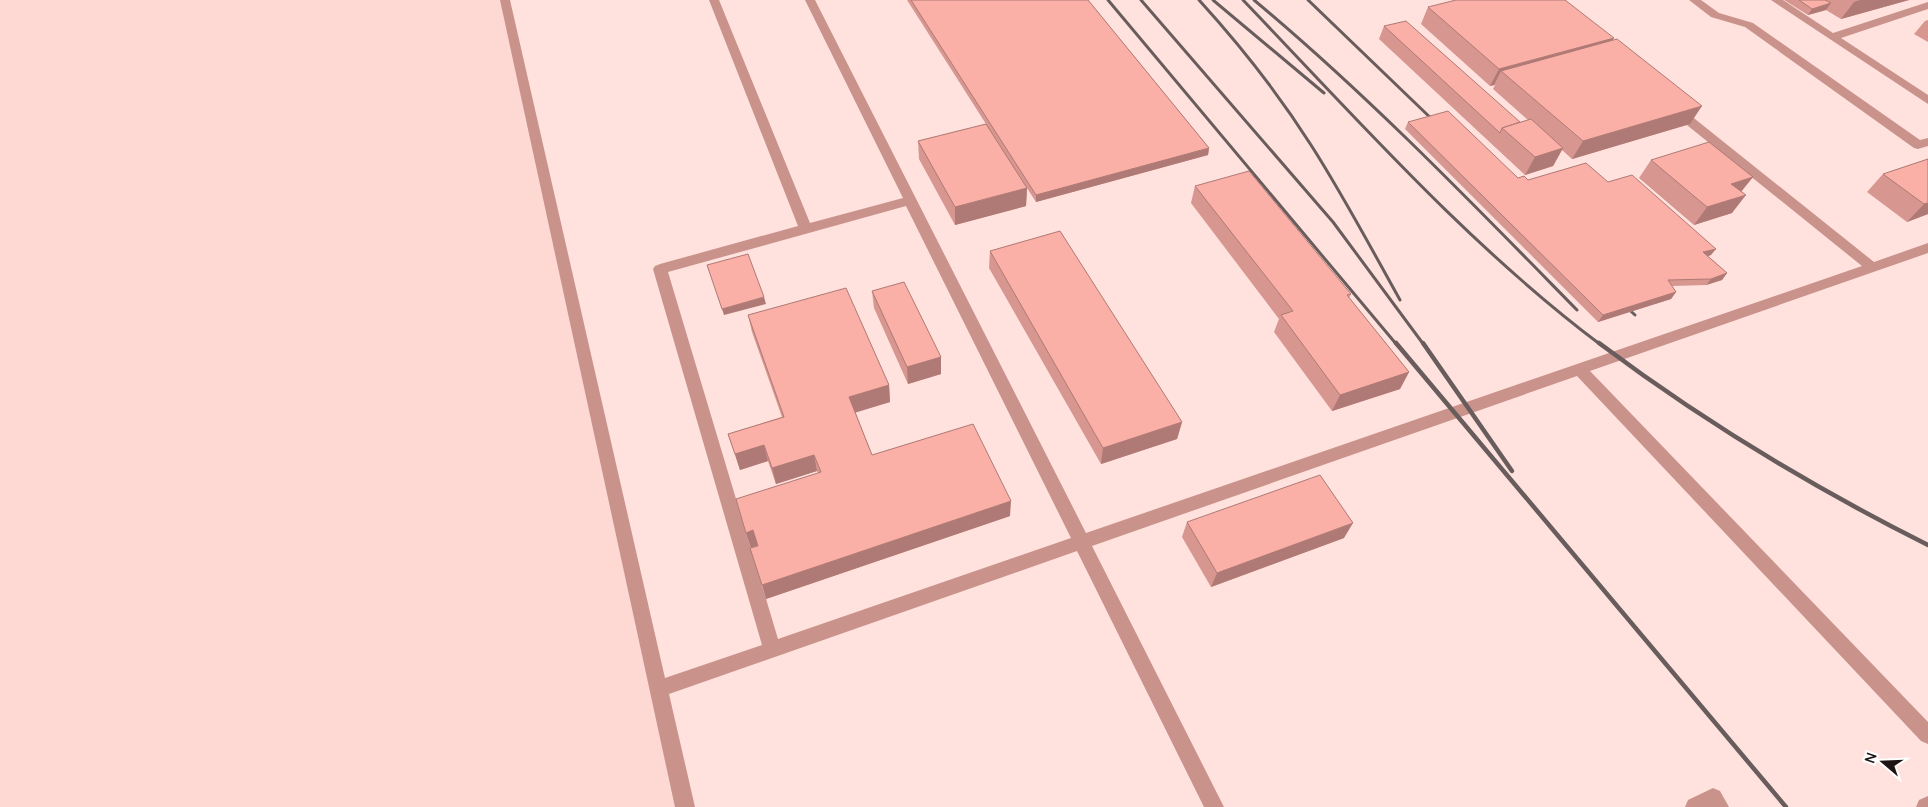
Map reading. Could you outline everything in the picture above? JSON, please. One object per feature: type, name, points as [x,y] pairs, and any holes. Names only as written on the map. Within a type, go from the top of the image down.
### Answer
[{"type":"lane","points":[[504,0],[685,807]]},
{"type":"lane","points":[[714,0],[806,230]]},
{"type":"lane","points":[[810,0],[1214,807]]},
{"type":"lane","points":[[1694,0],[1715,15],[1749,25],[1918,145],[1928,142]]},
{"type":"lane","points":[[1776,0],[1928,100]]},
{"type":"lane","points":[[1832,37],[1928,5]]},
{"type":"lane","points":[[1663,100],[1872,267]]},
{"type":"lane","points":[[772,649],[660,269],[911,200]]},
{"type":"lane","points":[[659,689],[1928,248]]},
{"type":"lane","points":[[1579,369],[1928,735]]},
{"type":"lane","points":[[1695,807],[1713,798],[1719,807]]},
{"type":"shaded area","points":[[0,0],[505,0],[685,807],[0,807]]},
{"type":"shaded area","points":[[504,0],[1928,0],[1928,807],[685,807]]},
{"type":"building","points":[[911,0],[1088,0],[1209,148],[1036,195]]},
{"type":"building","points":[[1456,0],[1565,0],[1614,38],[1499,69],[1428,7]]},
{"type":"building","points":[[1799,0],[1825,0],[1831,3],[1812,9]]},
{"type":"building","points":[[1406,21],[1520,122],[1502,128],[1500,133],[1384,26]]},
{"type":"building","points":[[1617,39],[1702,106],[1583,141],[1501,71]]},
{"type":"building","points":[[1448,111],[1518,178],[1524,176],[1528,180],[1586,163],[1608,182],[1632,175],[1716,249],[1703,252],[1727,273],[1711,279],[1668,280],[1676,292],[1603,315],[1408,122]]},
{"type":"building","points":[[1531,119],[1563,148],[1535,157],[1502,128]]},
{"type":"building","points":[[986,124],[1027,188],[955,207],[918,141]]},
{"type":"building","points":[[1709,142],[1753,177],[1731,184],[1746,195],[1707,207],[1651,160]]},
{"type":"building","points":[[1928,159],[1928,203],[1924,204],[1883,174]]},
{"type":"building","points":[[1249,171],[1351,294],[1347,295],[1409,372],[1340,395],[1281,315],[1293,311],[1195,186]]},
{"type":"building","points":[[1060,231],[1182,422],[1103,448],[990,251]]},
{"type":"building","points":[[748,254],[764,297],[722,309],[707,265]]},
{"type":"building","points":[[904,282],[941,357],[907,367],[872,291]]},
{"type":"building","points":[[846,288],[889,385],[849,397],[872,455],[973,424],[1011,501],[762,585],[750,548],[758,546],[753,530],[746,533],[736,499],[821,472],[814,455],[772,468],[764,445],[735,454],[728,434],[784,417],[748,315]]},
{"type":"building","points":[[1320,475],[1353,523],[1217,573],[1187,522]]},
{"type":"railway","points":[[1108,0],[1397,345]]},
{"type":"railway","points":[[1141,0],[1333,222],[1424,345]]},
{"type":"railway","points":[[1199,0],[1258,70],[1311,145],[1357,222],[1400,300]]},
{"type":"railway","points":[[1213,0],[1324,93]]},
{"type":"railway","points":[[1243,0],[1371,135],[1459,223],[1505,266],[1601,345]]},
{"type":"railway","points":[[1254,0],[1297,36],[1379,112],[1577,310]]},
{"type":"railway","points":[[1308,0],[1438,125]]},
{"type":"railway","points":[[1621,302],[1635,315]]},
{"type":"railway","points":[[1396,343],[1786,807]]},
{"type":"railway","points":[[1423,343],[1512,471]]},
{"type":"railway","points":[[1599,343],[1638,372],[1759,452],[1842,500],[1928,545]]}]
